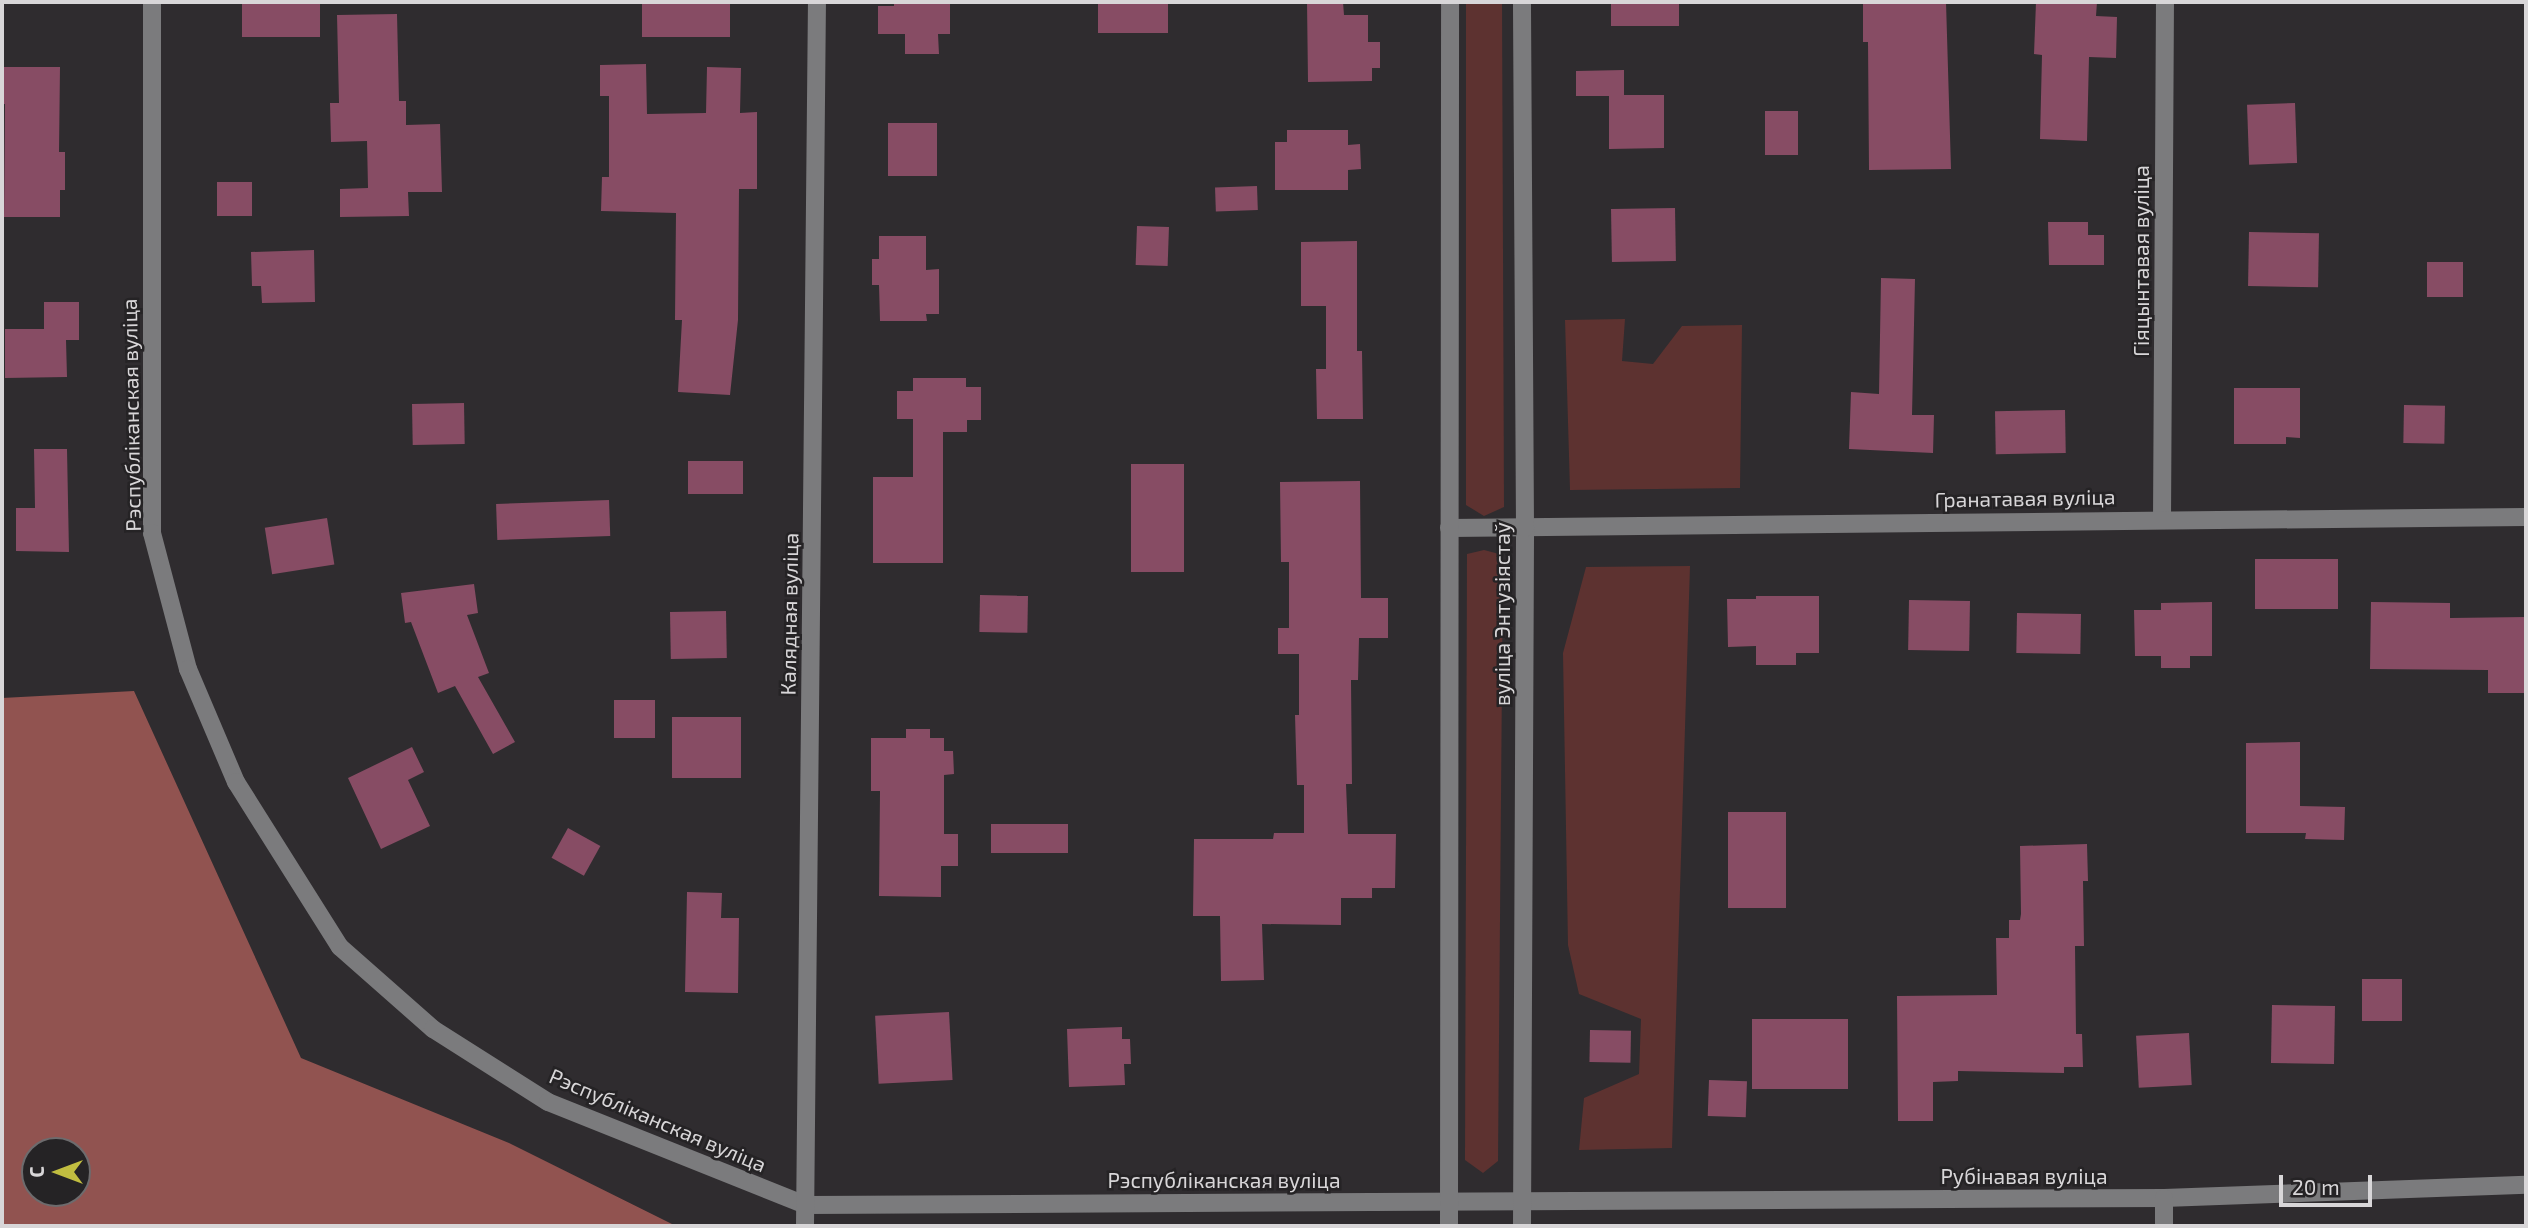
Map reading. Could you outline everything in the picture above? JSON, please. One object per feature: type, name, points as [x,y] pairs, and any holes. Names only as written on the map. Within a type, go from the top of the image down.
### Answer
[{"type":"street","name":"Рэспубліканская вуліца","points":[[152,2],[152,533],[188,669],[236,782],[340,947],[433,1029],[548,1102],[806,1205],[1449,1202]]},
{"type":"street","name":"Калядная вуліца","points":[[805,1226],[817,2]]},
{"type":"street","points":[[1449,1226],[1450,2]]},
{"type":"street","name":"вуліца Энтузіястаў","points":[[1522,2],[1525,528],[1522,1226]]},
{"type":"street","name":"Гіяцынтавая вуліца","points":[[2162,520],[2165,2]]},
{"type":"street","name":"Гранатавая вуліца","points":[[1449,528],[2526,517]]},
{"type":"street","name":"Рубінавая вуліца","points":[[1449,1202],[2164,1198],[2526,1185]]},
{"type":"street","points":[[2164,1198],[2164,1226]]},
{"type":"shaded area","points":[[1466,2],[1502,2],[1504,507],[1484,516],[1466,505]]},
{"type":"shaded area","points":[[1625,319],[1622,361],[1653,364],[1682,326],[1742,325],[1740,488],[1570,490],[1565,320]]},
{"type":"shaded area","points":[[1484,550],[1503,555],[1498,1161],[1483,1173],[1465,1160],[1467,554]]},
{"type":"shaded area","points":[[1690,566],[1672,1148],[1579,1150],[1584,1098],[1639,1074],[1641,1019],[1579,994],[1568,945],[1563,653],[1586,567]]},
{"type":"shaded area","points":[[134,691],[301,1058],[509,1143],[676,1226],[2,1226],[2,698]]},
{"type":"building","points":[[242,2],[320,2],[320,37],[242,37]]},
{"type":"building","points":[[642,2],[730,2],[730,37],[642,37]]},
{"type":"building","points":[[894,2],[950,2],[950,34],[938,34],[939,54],[905,54],[905,34],[878,34],[878,6],[894,6]]},
{"type":"building","points":[[1098,2],[1168,2],[1168,33],[1098,33]]},
{"type":"building","points":[[1307,2],[1343,2],[1344,15],[1368,15],[1368,42],[1380,42],[1380,68],[1372,68],[1372,81],[1308,82]]},
{"type":"building","points":[[1611,2],[1679,2],[1679,26],[1611,26]]},
{"type":"building","points":[[1863,2],[1946,2],[1951,169],[1869,170],[1868,42],[1863,42]]},
{"type":"building","points":[[2036,2],[2097,2],[2096,16],[2117,17],[2116,58],[2089,57],[2087,141],[2040,139],[2042,55],[2034,54]]},
{"type":"building","points":[[397,14],[399,101],[406,101],[406,125],[440,124],[442,192],[408,192],[409,216],[340,217],[340,189],[368,188],[367,141],[331,142],[330,103],[339,103],[337,15]]},
{"type":"building","points":[[646,64],[647,114],[706,113],[707,67],[741,68],[740,113],[757,112],[757,189],[739,189],[738,320],[730,395],[678,392],[682,320],[675,320],[676,213],[601,211],[602,177],[609,177],[609,96],[600,96],[600,65]]},
{"type":"building","points":[[2,67],[60,67],[59,152],[65,152],[65,190],[60,190],[60,217],[4,217],[5,104],[2,104]]},
{"type":"building","points":[[1624,70],[1624,95],[1664,95],[1664,148],[1609,149],[1609,96],[1576,96],[1576,71]]},
{"type":"building","points":[[2295,103],[2297,163],[2249,165],[2247,105]]},
{"type":"building","points":[[1765,111],[1798,111],[1798,155],[1765,155]]},
{"type":"building","points":[[888,123],[937,123],[937,176],[888,176]]},
{"type":"building","points":[[1287,130],[1348,130],[1348,145],[1360,144],[1361,169],[1348,170],[1348,190],[1275,190],[1275,142],[1287,142]]},
{"type":"building","points":[[217,182],[252,182],[252,216],[217,216]]},
{"type":"building","points":[[1257,186],[1258,210],[1216,211],[1215,187]]},
{"type":"building","points":[[1675,208],[1676,261],[1612,262],[1611,209]]},
{"type":"building","points":[[2048,222],[2088,222],[2088,235],[2104,235],[2104,265],[2049,265]]},
{"type":"building","points":[[1137,226],[1169,227],[1168,266],[1136,265]]},
{"type":"building","points":[[2249,232],[2319,233],[2318,287],[2248,286]]},
{"type":"building","points":[[879,236],[926,236],[926,270],[939,269],[939,314],[926,314],[927,321],[880,321],[879,285],[872,285],[872,259],[879,259]]},
{"type":"building","points":[[1357,241],[1357,351],[1362,351],[1363,419],[1317,419],[1316,369],[1326,369],[1326,306],[1301,306],[1301,242]]},
{"type":"building","points":[[314,250],[315,302],[262,303],[261,286],[252,286],[251,252]]},
{"type":"building","points":[[2427,262],[2463,262],[2463,297],[2427,297]]},
{"type":"building","points":[[1881,278],[1915,279],[1912,415],[1934,415],[1933,453],[1849,449],[1851,392],[1879,394]]},
{"type":"building","points":[[44,302],[79,302],[79,340],[66,340],[67,377],[5,378],[5,329],[44,329]]},
{"type":"building","points":[[913,378],[966,378],[966,387],[981,387],[981,420],[967,420],[967,432],[943,432],[943,563],[873,563],[873,477],[913,477],[913,419],[897,419],[897,391],[913,391]]},
{"type":"building","points":[[2234,388],[2300,388],[2300,438],[2286,437],[2286,444],[2234,444]]},
{"type":"building","points":[[464,403],[465,444],[413,445],[412,404]]},
{"type":"building","points":[[2404,405],[2445,406],[2444,444],[2403,443]]},
{"type":"building","points":[[2065,410],[2066,453],[1996,454],[1995,411]]},
{"type":"building","points":[[34,449],[67,449],[69,552],[16,551],[16,508],[35,508]]},
{"type":"building","points":[[688,461],[743,461],[743,494],[688,494]]},
{"type":"building","points":[[1131,464],[1184,464],[1184,572],[1131,572]]},
{"type":"building","points":[[1360,481],[1361,598],[1388,598],[1388,638],[1359,638],[1358,680],[1351,680],[1352,784],[1346,784],[1348,834],[1396,834],[1395,888],[1372,888],[1372,898],[1341,898],[1341,925],[1262,924],[1264,980],[1221,981],[1220,916],[1193,916],[1194,839],[1273,839],[1274,833],[1304,833],[1304,785],[1297,785],[1295,715],[1299,715],[1299,654],[1278,654],[1278,628],[1289,628],[1289,562],[1281,562],[1280,482]]},
{"type":"building","points":[[609,500],[610,536],[497,540],[496,504]]},
{"type":"building","points":[[327,518],[334,564],[272,574],[265,528]]},
{"type":"building","points":[[2255,559],[2338,559],[2338,609],[2255,609]]},
{"type":"building","points":[[474,584],[478,613],[467,615],[489,673],[478,677],[515,742],[493,754],[455,686],[438,693],[411,622],[405,623],[401,593]]},
{"type":"building","points":[[980,595],[1028,596],[1027,633],[979,632]]},
{"type":"building","points":[[1756,596],[1819,596],[1819,653],[1796,653],[1796,665],[1756,665],[1756,646],[1728,647],[1727,599],[1756,599]]},
{"type":"building","points":[[1909,600],[1970,601],[1969,651],[1908,650]]},
{"type":"building","points":[[2212,602],[2212,656],[2190,656],[2190,668],[2161,668],[2161,656],[2135,656],[2134,610],[2161,610],[2161,603]]},
{"type":"building","points":[[2371,602],[2450,603],[2450,618],[2526,617],[2526,693],[2488,693],[2488,670],[2370,669]]},
{"type":"building","points":[[726,611],[727,658],[671,659],[670,612]]},
{"type":"building","points":[[2017,613],[2081,614],[2080,654],[2016,653]]},
{"type":"building","points":[[614,700],[655,700],[655,738],[614,738]]},
{"type":"building","points":[[672,717],[741,717],[741,778],[672,778]]},
{"type":"building","points":[[906,729],[930,729],[930,738],[944,738],[944,751],[953,751],[954,774],[944,775],[944,834],[958,834],[958,866],[941,866],[941,897],[879,896],[880,791],[871,791],[871,738],[906,738]]},
{"type":"building","points":[[2300,742],[2300,806],[2345,807],[2344,840],[2305,839],[2306,833],[2246,833],[2246,743]]},
{"type":"building","points":[[412,747],[424,772],[408,780],[430,826],[381,849],[348,778]]},
{"type":"building","points":[[1728,812],[1786,812],[1786,908],[1728,908]]},
{"type":"building","points":[[991,824],[1068,824],[1068,853],[991,853]]},
{"type":"building","points":[[568,828],[600,846],[584,876],[552,858]]},
{"type":"building","points":[[2087,844],[2088,881],[2083,881],[2084,946],[2075,946],[2076,1034],[2082,1034],[2083,1067],[2064,1067],[2064,1073],[1958,1071],[1958,1081],[1933,1082],[1933,1121],[1898,1121],[1897,996],[1997,995],[1996,938],[2009,938],[2009,920],[2020,920],[2021,914],[2020,846]]},
{"type":"building","points":[[687,892],[722,893],[721,918],[739,918],[738,993],[685,992]]},
{"type":"building","points":[[2362,979],[2402,979],[2402,1021],[2362,1021]]},
{"type":"building","points":[[2272,1005],[2335,1006],[2334,1064],[2271,1063]]},
{"type":"building","points":[[949,1012],[953,1080],[879,1084],[875,1016]]},
{"type":"building","points":[[1752,1019],[1848,1019],[1848,1089],[1752,1089]]},
{"type":"building","points":[[1122,1027],[1122,1039],[1130,1039],[1131,1064],[1124,1064],[1125,1085],[1069,1087],[1067,1029]]},
{"type":"building","points":[[1590,1030],[1631,1031],[1630,1063],[1589,1062]]},
{"type":"building","points":[[2189,1033],[2192,1085],[2139,1088],[2136,1036]]},
{"type":"building","points":[[1709,1080],[1747,1081],[1746,1117],[1708,1116]]}]
